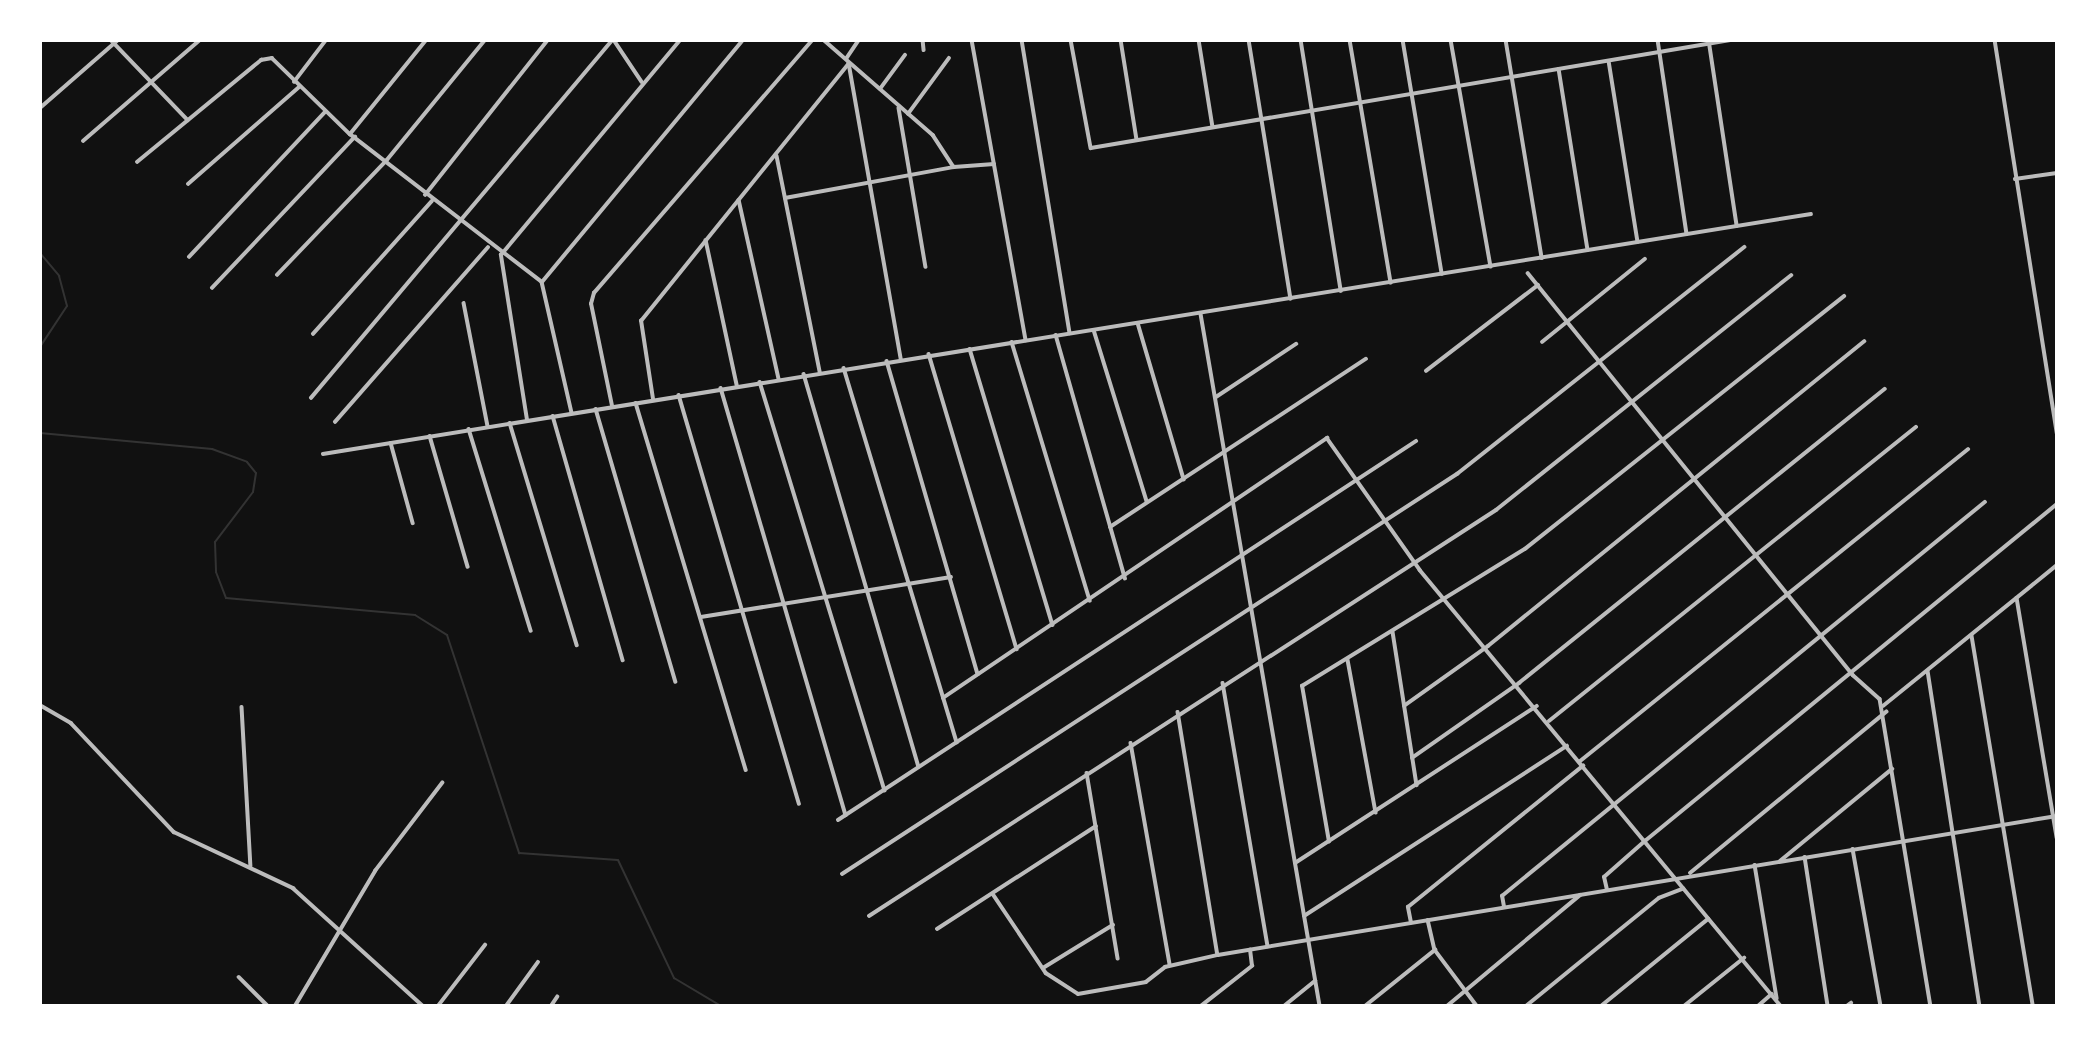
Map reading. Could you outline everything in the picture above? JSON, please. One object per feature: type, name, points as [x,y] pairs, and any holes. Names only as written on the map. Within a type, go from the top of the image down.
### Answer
[{"type":"street","points":[[83,141],[200,40]]},
{"type":"street","points":[[293,82],[326,40]]},
{"type":"street","points":[[350,134],[426,40]]},
{"type":"street","points":[[277,275],[386,161],[485,40]]},
{"type":"street","points":[[425,195],[548,40]]},
{"type":"street","points":[[311,398],[462,225],[613,40],[642,82]]},
{"type":"street","points":[[527,420],[501,255],[642,82],[680,40]]},
{"type":"street","points":[[542,282],[743,40]]},
{"type":"street","points":[[611,406],[591,304],[594,293],[812,40]]},
{"type":"street","points":[[824,40],[933,135],[954,167]]},
{"type":"street","points":[[653,399],[641,321],[777,156],[847,61],[859,40]]},
{"type":"street","points":[[923,40],[924,50]]},
{"type":"street","points":[[972,40],[1026,340]]},
{"type":"street","points":[[1022,40],[1070,333]]},
{"type":"street","points":[[1071,40],[1088,147],[1730,40]]},
{"type":"street","points":[[1121,40],[1137,140]]},
{"type":"street","points":[[1199,40],[1213,127]]},
{"type":"street","points":[[1249,40],[1291,299]]},
{"type":"street","points":[[1301,40],[1341,291]]},
{"type":"street","points":[[1350,40],[1391,283]]},
{"type":"street","points":[[1403,40],[1442,274]]},
{"type":"street","points":[[1451,40],[1491,266]]},
{"type":"street","points":[[1506,40],[1542,258]]},
{"type":"street","points":[[1658,40],[1687,234]]},
{"type":"street","points":[[1994,40],[2057,433]]},
{"type":"street","points":[[40,107],[114,41],[188,120]]},
{"type":"street","points":[[1709,42],[1737,226]]},
{"type":"street","points":[[880,89],[905,55]]},
{"type":"street","points":[[137,162],[261,60],[272,58],[293,82],[350,134],[488,246],[542,282],[572,413]]},
{"type":"street","points":[[908,114],[949,58]]},
{"type":"street","points":[[847,61],[901,358]]},
{"type":"street","points":[[1608,61],[1638,242]]},
{"type":"street","points":[[1559,69],[1588,250]]},
{"type":"street","points":[[188,184],[299,87]]},
{"type":"street","points":[[898,106],[926,267]]},
{"type":"street","points":[[188,257],[326,113]]},
{"type":"street","points":[[212,288],[355,138]]},
{"type":"street","points":[[777,156],[820,372]]},
{"type":"street","points":[[785,198],[954,167],[994,164]]},
{"type":"street","points":[[2015,179],[2057,173]]},
{"type":"street","points":[[739,200],[779,379]]},
{"type":"street","points":[[313,334],[432,201]]},
{"type":"street","points":[[323,454],[901,358],[1201,314],[1811,214]]},
{"type":"street","points":[[706,240],[737,386]]},
{"type":"street","points":[[335,422],[488,246]]},
{"type":"street","points":[[842,874],[1457,474],[1744,247]]},
{"type":"street","points":[[1542,342],[1644,259]]},
{"type":"street","points":[[1528,273],[1853,676],[1883,706],[1931,1006]]},
{"type":"street","points":[[869,916],[1178,712],[1413,560],[1496,510],[1791,275]]},
{"type":"street","points":[[1426,371],[1538,285]]},
{"type":"street","points":[[1329,842],[1302,687],[1443,597],[1525,549],[1843,296]]},
{"type":"street","points":[[464,303],[488,426]]},
{"type":"street","points":[[1201,314],[1320,1006]]},
{"type":"street","points":[[1138,323],[1184,479]]},
{"type":"street","points":[[1094,330],[1148,503]]},
{"type":"street","points":[[1056,335],[1125,578]]},
{"type":"street","points":[[1012,342],[1090,601]]},
{"type":"street","points":[[1404,706],[1488,646],[1696,481],[1864,342]]},
{"type":"street","points":[[1216,397],[1296,344]]},
{"type":"street","points":[[970,348],[1053,625]]},
{"type":"street","points":[[929,354],[1017,649]]},
{"type":"street","points":[[1110,527],[1366,359]]},
{"type":"street","points":[[887,361],[978,674]]},
{"type":"street","points":[[844,368],[957,742]]},
{"type":"street","points":[[804,374],[919,767]]},
{"type":"street","points":[[760,382],[885,790]]},
{"type":"street","points":[[721,388],[846,815]]},
{"type":"street","points":[[1412,758],[1519,683],[1885,389]]},
{"type":"street","points":[[678,395],[799,804]]},
{"type":"street","points":[[636,402],[746,770]]},
{"type":"street","points":[[596,409],[676,682]]},
{"type":"street","points":[[553,416],[623,660]]},
{"type":"street","points":[[510,423],[577,645]]},
{"type":"street","points":[[1549,721],[1759,558],[1916,427]]},
{"type":"street","points":[[469,429],[531,631]]},
{"type":"street","points":[[430,436],[468,568]]},
{"type":"street","points":[[943,698],[1234,506],[1327,438],[1413,560],[1538,706],[1579,762],[1744,958],[1781,1006]]},
{"type":"street","points":[[838,820],[1416,441]]},
{"type":"street","points":[[391,443],[413,523]]},
{"type":"street","points":[[1579,762],[1789,596],[1968,449]]},
{"type":"street","points":[[1504,907],[1502,896],[1985,502]]},
{"type":"street","points":[[1607,890],[1604,877],[1645,841],[1853,676],[2057,504]]},
{"type":"street","points":[[1883,706],[2057,565]]},
{"type":"street","points":[[701,617],[951,577]]},
{"type":"street","points":[[2017,598],[2057,838]]},
{"type":"street","points":[[1392,631],[1417,785]]},
{"type":"street","points":[[1972,636],[2033,1006]]},
{"type":"street","points":[[1348,660],[1376,812]]},
{"type":"street","points":[[1928,671],[1980,1006]]},
{"type":"street","points":[[1223,683],[1268,947]]},
{"type":"street","points":[[40,705],[71,723],[174,832],[293,888],[336,931],[423,1006]]},
{"type":"street","points":[[1295,863],[1538,706]]},
{"type":"street","points":[[242,708],[251,866]]},
{"type":"street","points":[[1178,712],[1217,955]]},
{"type":"street","points":[[1689,874],[1886,712]]},
{"type":"street","points":[[1131,743],[1171,966]]},
{"type":"street","points":[[1304,916],[1567,746]]},
{"type":"street","points":[[1411,923],[1408,907],[1583,766]]},
{"type":"street","points":[[1778,862],[1892,769]]},
{"type":"street","points":[[1087,772],[1118,958]]},
{"type":"street","points":[[295,1006],[336,931],[443,783]]},
{"type":"street","points":[[993,894],[1043,968],[1078,994],[1146,982],[1171,966],[1217,955],[1676,879],[1689,874],[1805,858],[2055,816]]},
{"type":"street","points":[[937,929],[1096,826]]},
{"type":"street","points":[[1853,849],[1881,1006]]},
{"type":"street","points":[[1805,858],[1828,1006]]},
{"type":"street","points":[[1755,865],[1777,1000]]},
{"type":"street","points":[[1526,1006],[1659,898],[1684,889]]},
{"type":"street","points":[[1447,1006],[1580,895]]},
{"type":"street","points":[[1601,1006],[1709,918]]},
{"type":"street","points":[[1428,920],[1436,950],[1477,1006]]},
{"type":"street","points":[[1043,968],[1113,924]]},
{"type":"street","points":[[438,1006],[485,945]]},
{"type":"street","points":[[1202,1006],[1252,966],[1250,950]]},
{"type":"street","points":[[1365,1006],[1436,950]]},
{"type":"street","points":[[1684,1006],[1744,958]]},
{"type":"street","points":[[506,1006],[538,962]]},
{"type":"street","points":[[239,977],[268,1006]]},
{"type":"street","points":[[1284,1006],[1315,981]]},
{"type":"street","points":[[1758,1006],[1772,994]]},
{"type":"street","points":[[551,1006],[558,998]]},
{"type":"waterway","points":[[40,253],[59,276],[67,306],[40,347]]},
{"type":"waterway","points":[[40,433],[212,449],[247,462],[256,473],[253,492],[215,542],[216,572],[226,598],[415,615],[447,635],[519,853],[618,860],[674,978],[721,1006]]}]
